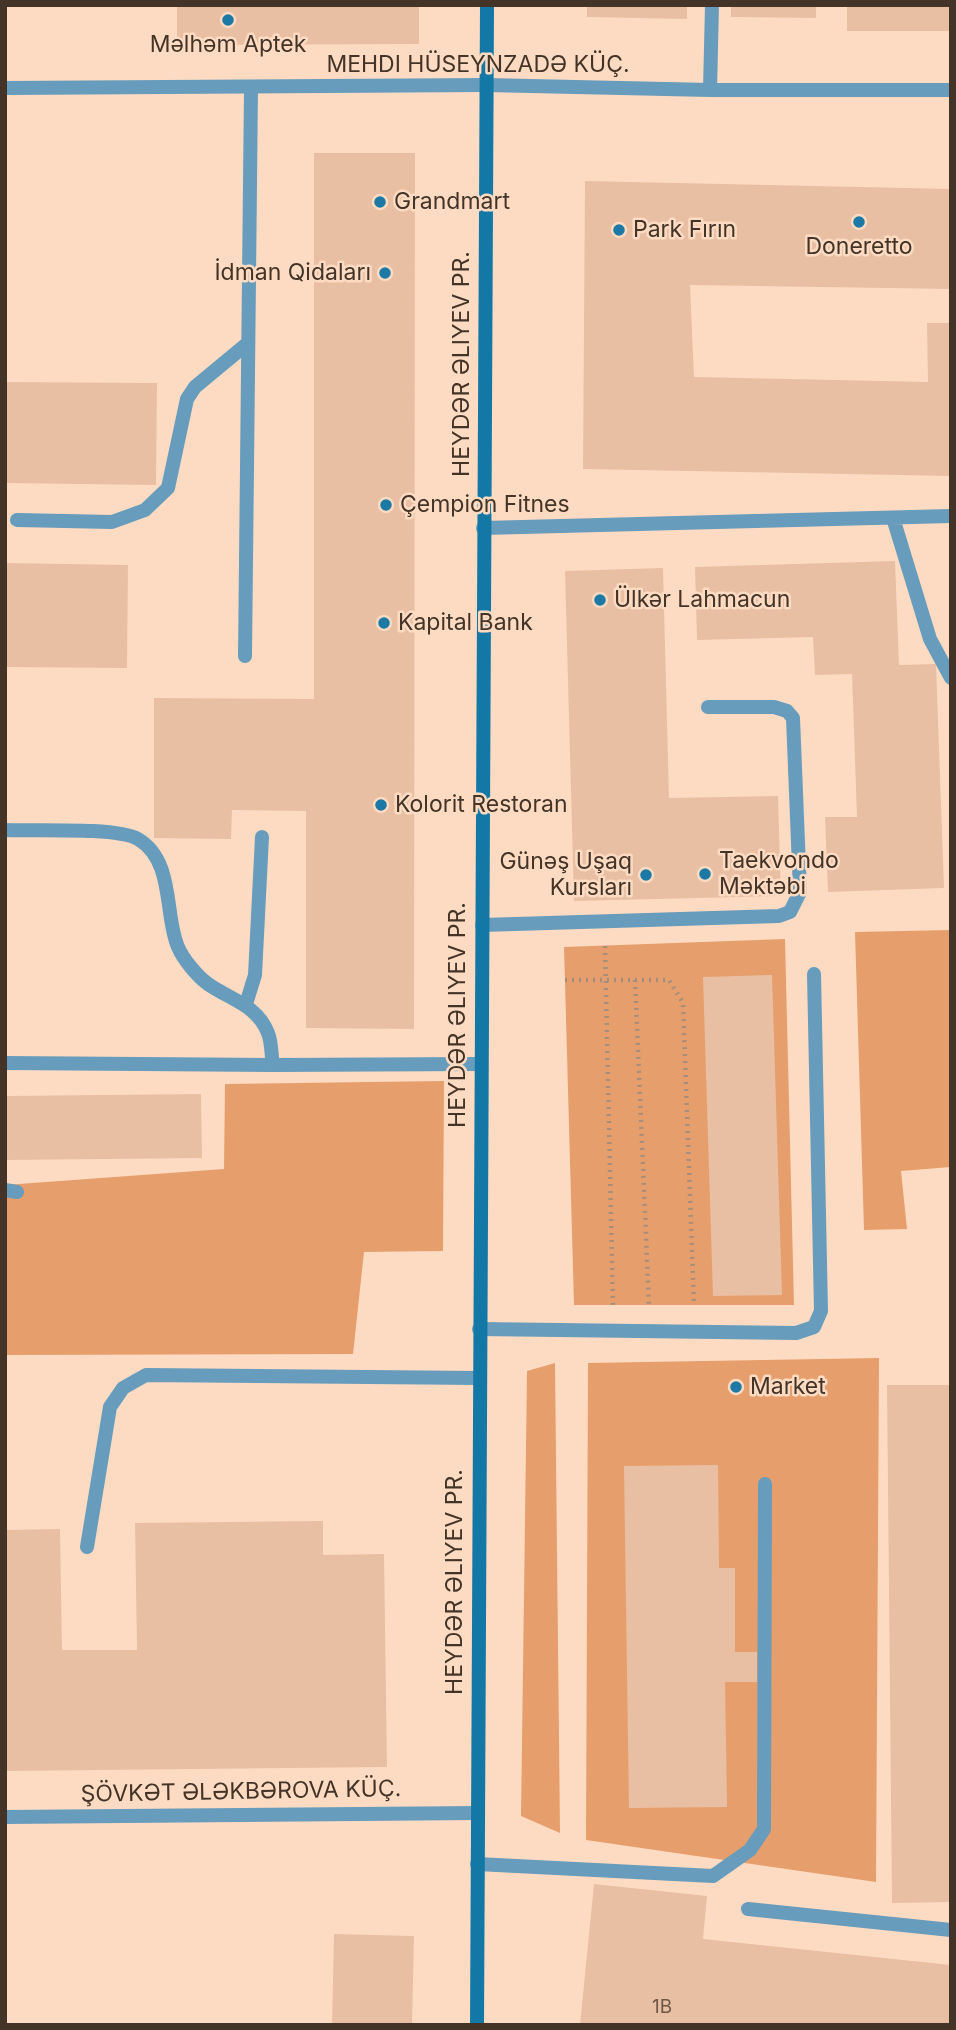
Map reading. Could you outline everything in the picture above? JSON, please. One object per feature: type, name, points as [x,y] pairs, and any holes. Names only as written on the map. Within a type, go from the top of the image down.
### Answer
[{"type":"main road","name":"HEYDƏR ƏLIYEV PR.","points":[[477,2025],[487,5]]},
{"type":"street","points":[[710,89],[712,5]]},
{"type":"street","name":"MEHDI HÜSEYNZADƏ KÜÇ.","points":[[5,88],[486,85],[951,90]]},
{"type":"street","points":[[245,656],[251,88]]},
{"type":"street","points":[[17,520],[113,522],[145,510],[168,488],[187,399],[195,387],[248,343]]},
{"type":"street","points":[[484,528],[951,516]]},
{"type":"street","points":[[893,517],[930,639],[951,678]]},
{"type":"street","points":[[482,925],[779,916],[790,912],[800,892],[793,718],[787,711],[774,707],[708,707]]},
{"type":"street","points":[[5,830],[120,833],[139,840],[151,851],[160,865],[177,946],[206,982],[246,1004],[257,1014],[269,1034],[273,1065]]},
{"type":"street","points":[[246,1004],[255,975],[262,837]]},
{"type":"street","points":[[480,1329],[796,1333],[814,1327],[821,1311],[814,974]]},
{"type":"street","points":[[5,1063],[481,1065]]},
{"type":"street","points":[[87,1547],[110,1407],[123,1388],[146,1375],[479,1378]]},
{"type":"street","points":[[477,1864],[713,1876],[750,1850],[764,1829],[765,1484]]},
{"type":"street","name":"ŞÖVKƏT ƏLƏKBƏROVA KÜÇ.","points":[[5,1818],[477,1813]]},
{"type":"street","points":[[748,1909],[951,1930]]},
{"type":"path","points":[[605,945],[613,1305]]},
{"type":"path","points":[[565,980],[669,980],[683,1003],[694,1305]]},
{"type":"path","points":[[635,980],[649,1305]]},
{"type":"shaded area","points":[[951,930],[951,1167],[901,1171],[907,1229],[864,1230],[855,932]]},
{"type":"shaded area","points":[[785,939],[794,1305],[574,1305],[564,947]]},
{"type":"shaded area","points":[[444,1081],[443,1251],[364,1252],[353,1354],[5,1355],[5,1185],[224,1169],[225,1084]]},
{"type":"shaded area","points":[[879,1358],[876,1882],[586,1840],[588,1363]]},
{"type":"shaded area","points":[[555,1363],[560,1833],[521,1816],[527,1371]]},
{"type":"building","points":[[177,5],[419,5],[419,44],[177,45]]},
{"type":"building","points":[[587,5],[687,5],[687,19],[587,17]]},
{"type":"building","points":[[731,5],[816,5],[816,18],[731,17]]},
{"type":"building","points":[[847,5],[951,5],[951,31],[847,31]]},
{"type":"building","points":[[314,153],[415,153],[414,1029],[306,1028],[306,811],[232,810],[231,839],[154,838],[154,698],[314,699]]},
{"type":"building","points":[[585,181],[951,189],[951,289],[690,285],[694,377],[928,382],[927,323],[951,323],[951,476],[583,469]]},
{"type":"building","points":[[5,382],[157,383],[156,485],[5,483]]},
{"type":"building","points":[[895,561],[899,665],[936,664],[944,888],[828,892],[825,817],[857,817],[852,674],[815,675],[813,637],[697,640],[695,567]]},
{"type":"building","points":[[5,563],[128,565],[127,668],[5,667]]},
{"type":"building","points":[[663,568],[669,798],[778,796],[781,896],[574,901],[565,571]]},
{"type":"building","points":[[772,975],[782,1295],[713,1296],[703,977]]},
{"type":"building","points":[[201,1094],[202,1158],[5,1160],[5,1096]]},
{"type":"building","points":[[887,1385],[951,1385],[951,1902],[892,1903]]},
{"type":"building","points":[[718,1465],[719,1568],[735,1568],[735,1652],[757,1652],[757,1682],[725,1682],[727,1807],[629,1808],[624,1466]]},
{"type":"building","points":[[323,1521],[323,1555],[384,1554],[387,1767],[5,1771],[5,1530],[60,1529],[62,1650],[137,1650],[135,1523]]},
{"type":"building","points":[[594,1884],[707,1896],[703,1939],[951,1965],[951,2025],[580,2025]]},
{"type":"building","points":[[334,1934],[414,1936],[412,2025],[332,2025]]},
{"type":"place","name":"Məlhəm Aptek","points":[[228,20]]},
{"type":"place","name":"Grandmart","points":[[380,202]]},
{"type":"place","name":"Doneretto","points":[[859,222]]},
{"type":"place","name":"Park Fırın","points":[[619,230]]},
{"type":"place","name":"İdman Qidaları","points":[[385,273]]},
{"type":"place","name":"Çempion Fitnes","points":[[386,505]]},
{"type":"place","name":"Ülkər Lahmacun","points":[[600,600]]},
{"type":"place","name":"Kapital Bank","points":[[384,623]]},
{"type":"place","name":"Kolorit Restoran","points":[[381,805]]},
{"type":"place","name":"Taekvondo Məktəbi","points":[[705,874]]},
{"type":"place","name":"Günəş Uşaq Kursları","points":[[646,875]]},
{"type":"place","name":"Market","points":[[736,1387]]}]
